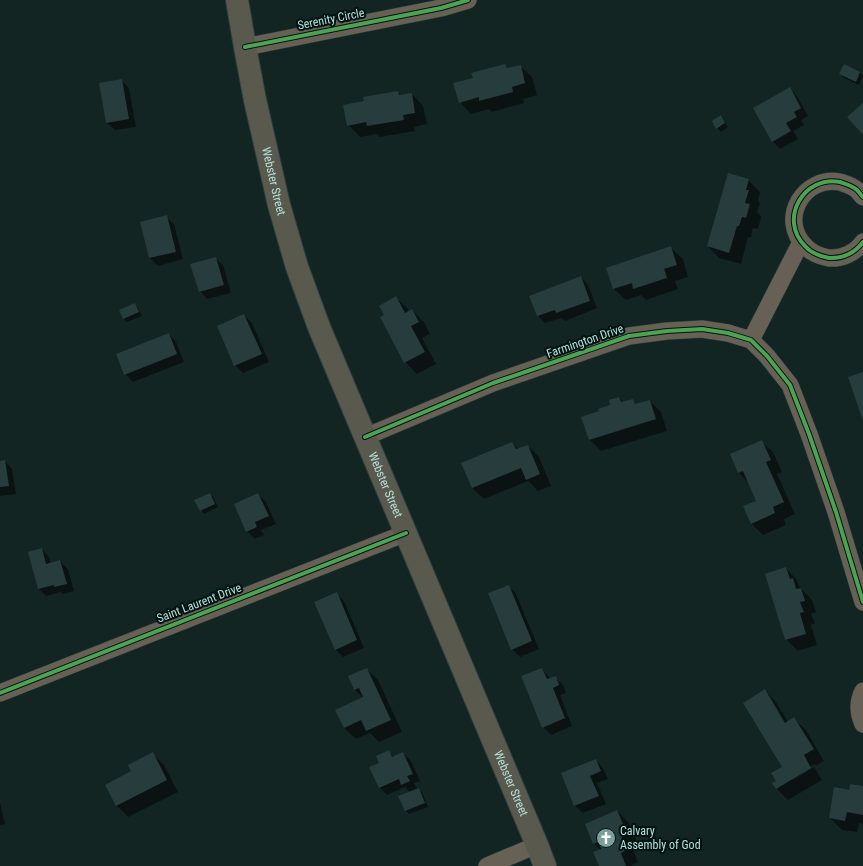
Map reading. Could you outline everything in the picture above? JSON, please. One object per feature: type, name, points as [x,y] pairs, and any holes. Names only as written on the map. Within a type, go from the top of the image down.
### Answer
[{"type":"main road","name":"Webster Street","points":[[237,0],[245,47],[279,205],[297,267],[319,327],[546,866]]},
{"type":"street","name":"Serenity Circle","points":[[245,47],[441,8],[468,0]]},
{"type":"street","points":[[863,197],[857,190],[846,184],[834,181],[822,182],[810,188],[802,196],[796,207],[794,219],[795,231],[800,242],[810,251],[822,257],[835,258],[848,255],[859,248],[863,242]]},
{"type":"street","points":[[751,340],[800,242]]},
{"type":"street","name":"Farmington Drive","points":[[365,437],[493,384],[629,336],[667,330],[702,329],[728,333],[751,340],[767,356],[790,385],[836,512],[863,602]]},
{"type":"street","name":"Saint Laurent Drive","points":[[0,693],[406,533]]},
{"type":"street","points":[[863,691],[860,696],[859,708],[863,724]]},
{"type":"street","points":[[487,866],[537,845]]},
{"type":"building","points":[[505,64],[507,68],[521,65],[525,83],[512,87],[513,92],[479,101],[479,97],[459,103],[453,83],[473,78],[471,73]]},
{"type":"building","points":[[844,64],[860,72],[856,82],[839,74]]},
{"type":"building","points":[[122,79],[129,119],[106,123],[99,83]]},
{"type":"building","points":[[790,87],[801,108],[794,112],[797,117],[786,123],[791,131],[772,142],[753,108]]},
{"type":"building","points":[[398,91],[399,95],[412,93],[415,113],[403,115],[404,120],[367,126],[366,122],[347,126],[343,105],[364,101],[363,97]]},
{"type":"building","points":[[863,103],[863,135],[847,117]]},
{"type":"building","points":[[721,115],[725,123],[716,129],[712,121]]},
{"type":"building","points":[[728,173],[749,179],[746,190],[749,190],[745,203],[750,204],[746,218],[742,217],[739,226],[737,226],[729,253],[707,246]]},
{"type":"building","points":[[167,215],[176,252],[149,258],[140,222]]},
{"type":"building","points":[[671,246],[677,265],[664,269],[667,278],[633,289],[632,283],[613,289],[606,268]]},
{"type":"building","points":[[216,257],[224,285],[199,292],[190,264]]},
{"type":"building","points":[[581,276],[590,301],[556,313],[555,310],[537,316],[529,296]]},
{"type":"building","points":[[396,296],[405,313],[412,309],[419,322],[411,326],[425,352],[404,363],[380,317],[384,315],[379,306]]},
{"type":"building","points":[[135,303],[139,312],[123,319],[119,310]]},
{"type":"building","points":[[244,314],[262,354],[234,366],[217,326]]},
{"type":"building","points":[[169,333],[177,354],[124,375],[116,354]]},
{"type":"building","points":[[863,372],[863,421],[848,377]]},
{"type":"building","points":[[619,397],[621,402],[633,399],[635,404],[650,400],[656,419],[589,440],[581,417],[599,411],[598,409],[610,405],[609,400]]},
{"type":"building","points":[[762,440],[771,460],[766,462],[784,502],[773,507],[775,513],[751,524],[743,506],[756,501],[743,471],[738,473],[730,454]]},
{"type":"building","points":[[512,442],[516,449],[528,445],[540,474],[526,480],[521,468],[472,488],[461,463]]},
{"type":"building","points":[[5,460],[9,486],[0,487],[0,461]]},
{"type":"building","points":[[210,493],[215,504],[200,511],[194,500]]},
{"type":"building","points":[[258,493],[269,516],[255,522],[257,527],[246,532],[234,504]]},
{"type":"building","points":[[42,548],[46,564],[60,560],[67,584],[54,587],[54,585],[38,589],[28,552]]},
{"type":"building","points":[[786,567],[790,579],[793,578],[796,589],[801,588],[805,601],[800,602],[804,612],[800,613],[806,634],[785,640],[765,574]]},
{"type":"building","points":[[509,585],[532,641],[511,650],[488,593]]},
{"type":"building","points":[[337,592],[357,640],[335,650],[314,602]]},
{"type":"building","points":[[367,668],[391,720],[366,731],[361,720],[344,728],[335,710],[363,697],[359,688],[354,690],[348,676]]},
{"type":"building","points":[[542,668],[547,679],[556,676],[559,685],[553,688],[565,718],[542,728],[521,676]]},
{"type":"building","points":[[765,689],[785,723],[794,717],[814,749],[804,755],[811,768],[776,789],[772,783],[776,781],[771,773],[782,767],[743,703]]},
{"type":"building","points":[[389,750],[392,757],[403,752],[413,774],[407,776],[410,781],[401,785],[399,779],[379,788],[369,767],[379,763],[376,756]]},
{"type":"building","points":[[153,752],[167,780],[116,806],[105,785],[131,771],[128,765]]},
{"type":"building","points":[[596,759],[601,771],[590,776],[599,796],[574,806],[561,773]]},
{"type":"building","points":[[850,784],[863,786],[863,815],[847,812],[845,821],[829,818],[834,787],[849,790]]},
{"type":"building","points":[[419,788],[425,803],[405,811],[398,796]]},
{"type":"building","name":"Calvary Assembly of God","points":[[617,810],[626,831],[620,833],[627,850],[621,853],[626,866],[599,866],[593,852],[601,849],[598,842],[593,844],[585,824]]},
{"type":"cycle path","points":[[245,47],[441,8],[468,0]]},
{"type":"cycle path","points":[[863,197],[854,187],[840,182],[827,182],[816,185],[806,192],[799,201],[795,212],[794,224],[797,235],[805,246],[813,252],[825,257],[834,258],[843,256],[852,252],[863,242]]},
{"type":"cycle path","points":[[365,437],[493,383],[629,336],[667,331],[702,329],[728,333],[751,340],[767,356],[790,385],[836,512],[863,602]]},
{"type":"cycle path","points":[[0,693],[406,533]]},
{"type":"place","name":"Calvary Assembly of God","points":[[606,838]]}]
